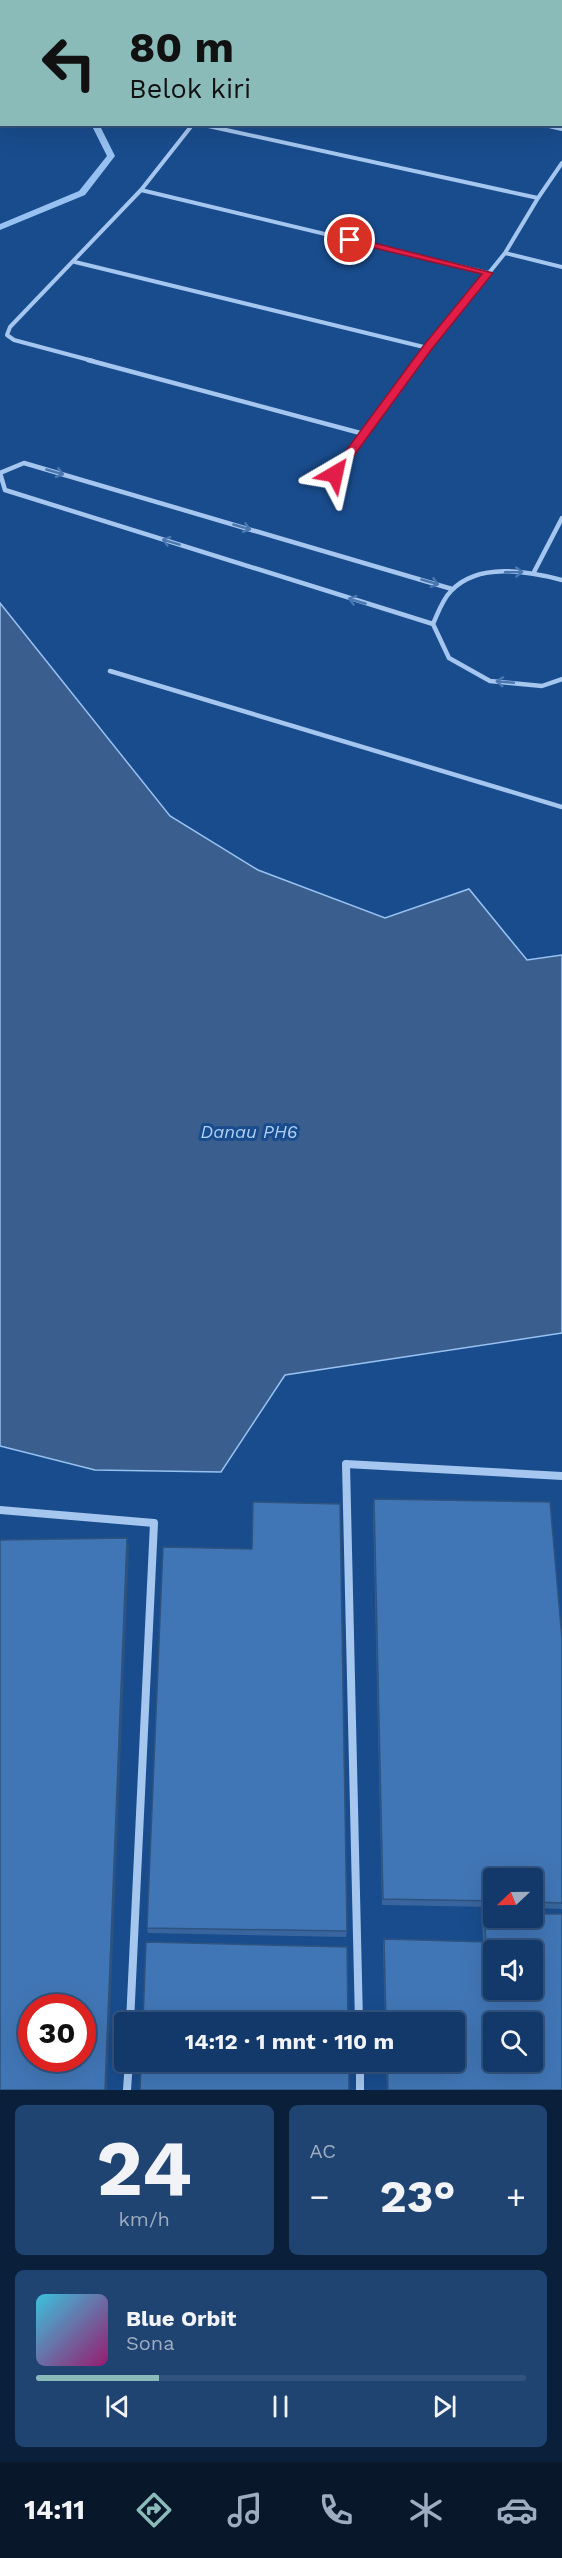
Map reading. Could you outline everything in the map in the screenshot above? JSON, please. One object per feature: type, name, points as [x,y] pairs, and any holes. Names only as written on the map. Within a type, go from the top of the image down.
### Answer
[{"type":"street","points":[[191,126],[141,190],[75,262],[10,327],[7,335],[14,340],[364,434]]},
{"type":"street","points":[[208,126],[538,198]]},
{"type":"street","points":[[335,474],[428,348],[505,253],[562,163]]},
{"type":"street","points":[[141,190],[488,273]]},
{"type":"street","points":[[505,253],[562,267]]},
{"type":"street","points":[[75,262],[428,348]]},
{"type":"street","points":[[452,589],[24,463],[0,473],[4,490],[433,624],[449,658],[490,681],[542,686],[562,679]]},
{"type":"street","points":[[534,572],[562,518]]},
{"type":"street","points":[[433,624],[452,589],[489,573],[534,572],[562,580]]},
{"type":"street","points":[[110,670],[562,807]]},
{"type":"street","points":[[359,2012],[346,1464],[562,1476]]},
{"type":"street","points":[[0,1510],[154,1523],[130,2012]]},
{"type":"street","points":[[127,2090],[128,2072]]},
{"type":"street","points":[[360,2072],[360,2090]]},
{"type":"water","name":"Danau PH6","points":[[0,603],[170,816],[258,870],[385,918],[469,889],[527,960],[562,955],[562,1333],[285,1375],[221,1472],[95,1470],[0,1446]]},
{"type":"building","points":[[374,1499],[550,1502],[562,1639],[562,1903],[543,1902],[543,1868],[483,1868],[483,1901],[383,1899]]},
{"type":"building","points":[[253,1502],[340,1504],[347,1931],[147,1928],[163,1547],[252,1549]]},
{"type":"building","points":[[127,1538],[105,2090],[0,2090],[0,1540]]},
{"type":"building","points":[[543,1914],[562,1914],[562,2090],[388,2090],[387,2072],[465,2072],[465,2012],[386,2012],[384,1939],[483,1942],[483,2000],[543,2000],[543,1940],[486,1940],[485,1928],[543,1928]]},
{"type":"building","points":[[146,1942],[347,1947],[348,2012],[143,2012]]},
{"type":"building","points":[[141,2072],[349,2072],[349,2090],[140,2090]]},
{"type":"waterway","points":[[0,227],[82,193],[111,156],[96,126]]},
{"type":"route","points":[[335,474],[428,348],[488,273],[350,240]]}]
